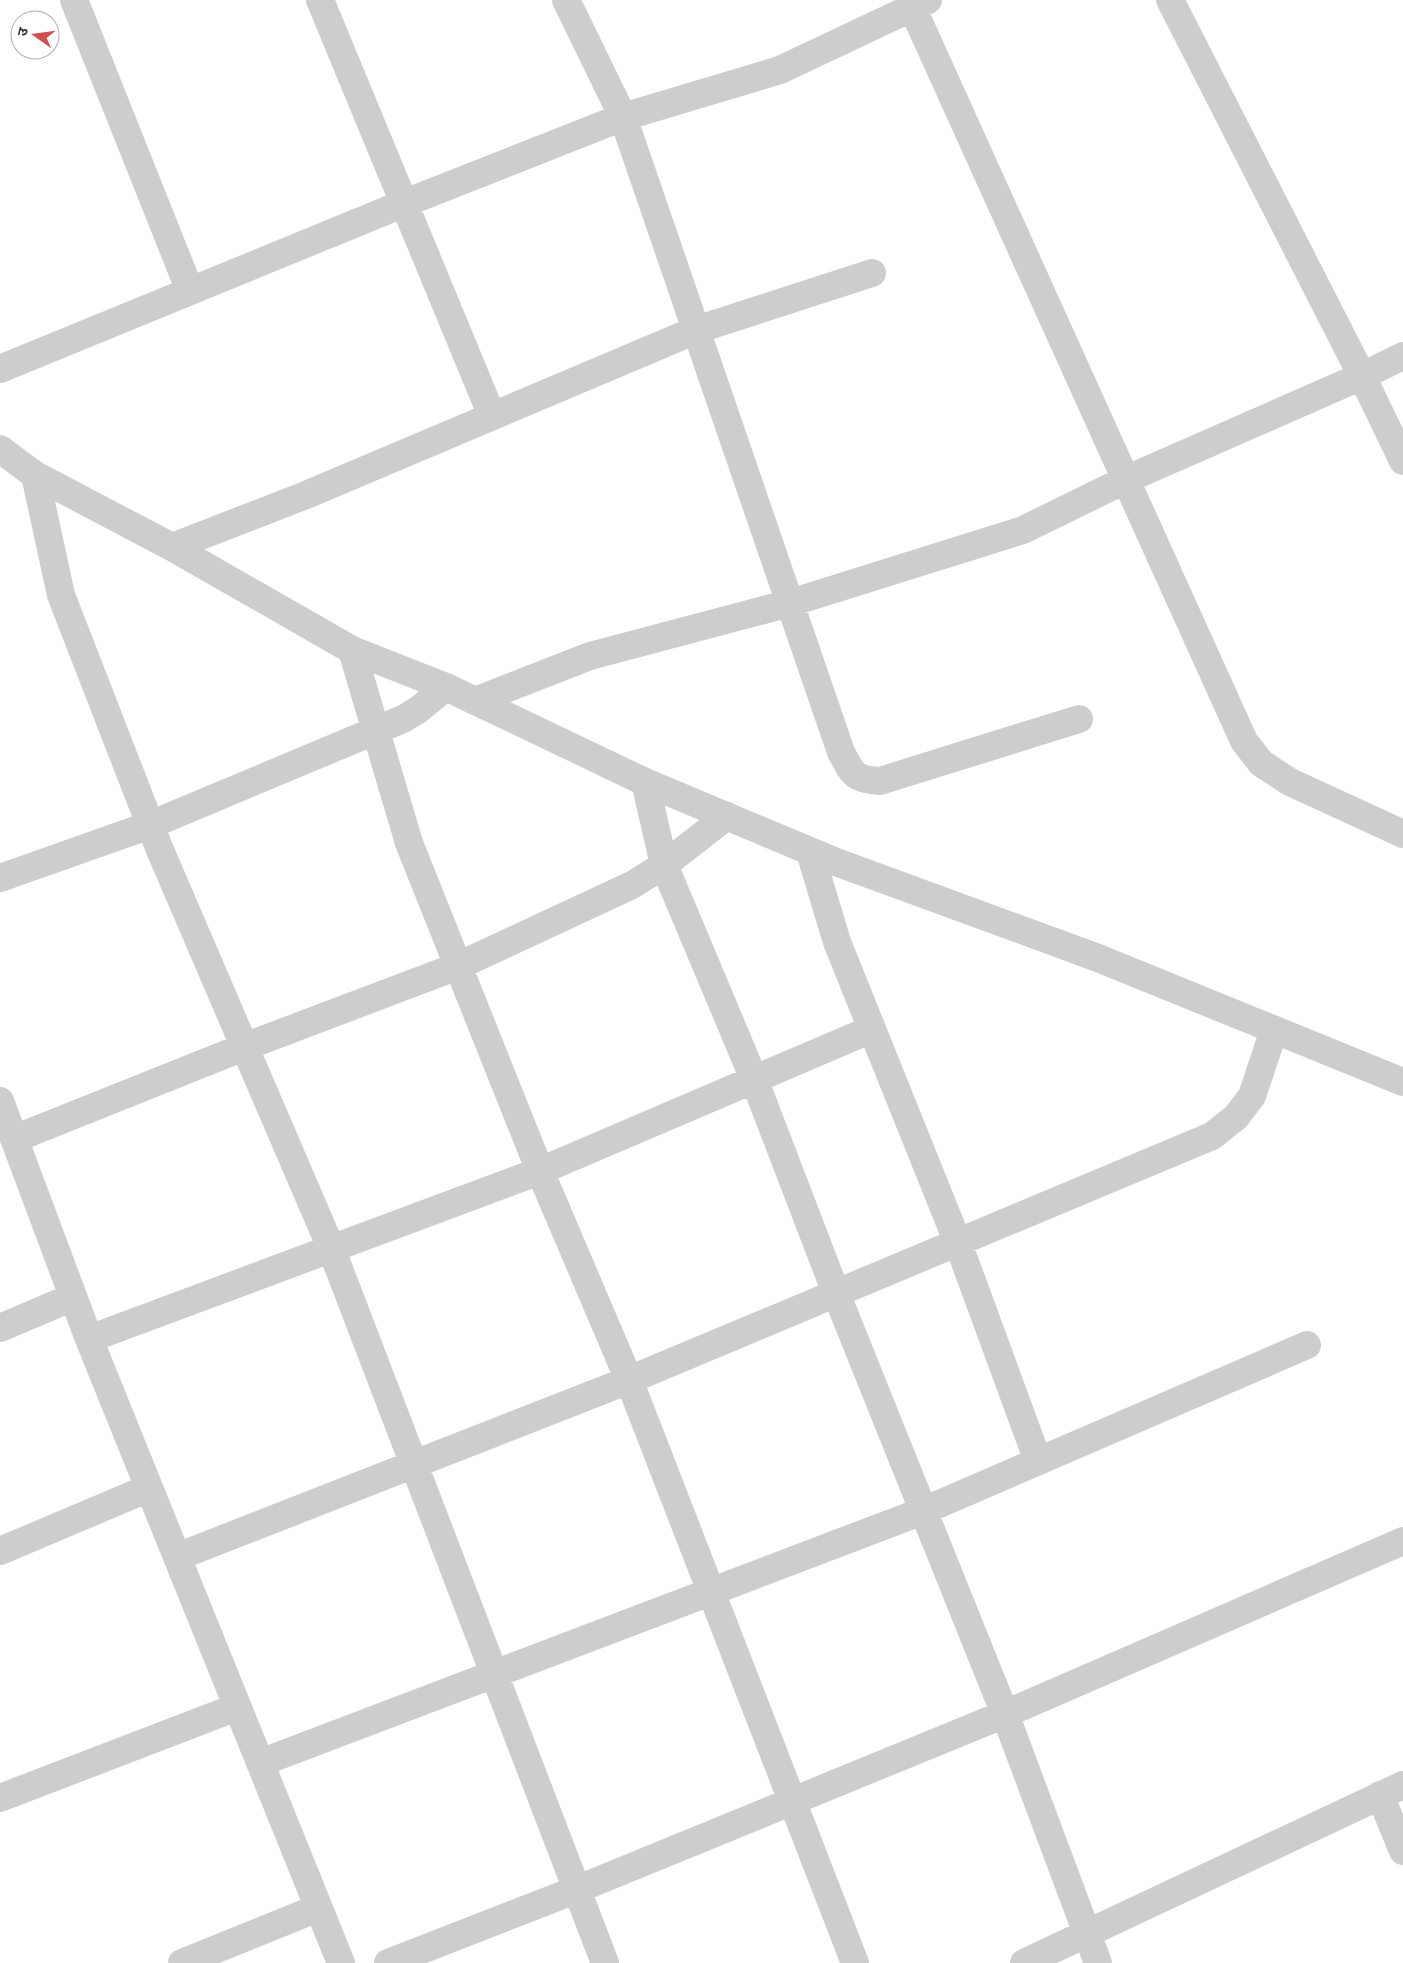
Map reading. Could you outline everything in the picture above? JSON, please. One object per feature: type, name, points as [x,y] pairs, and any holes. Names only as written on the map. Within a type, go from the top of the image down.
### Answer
[{"type":"street","points":[[74,0],[190,291]]},
{"type":"street","points":[[320,0],[492,416]]},
{"type":"street","points":[[566,0],[623,117],[841,752],[851,771],[864,781],[880,782],[1079,719]]},
{"type":"street","points":[[1170,0],[1362,376],[1403,461]]},
{"type":"street","points":[[0,369],[405,202],[623,117],[780,70],[920,4],[1125,480],[1244,740],[1261,763],[1290,782],[1403,834]]},
{"type":"street","points":[[172,547],[306,495],[696,330],[872,273]]},
{"type":"street","points":[[475,701],[590,656],[790,602],[1024,530],[1125,480],[1362,376],[1403,356]]},
{"type":"street","points":[[0,449],[35,475],[172,547],[352,650],[446,687],[645,782],[810,852],[1098,958],[1403,1082]]},
{"type":"street","points":[[35,475],[61,595],[150,825],[331,1248],[605,1963]]},
{"type":"street","points":[[352,650],[408,844],[540,1171],[629,1380],[855,1963]]},
{"type":"street","points":[[0,878],[150,825],[376,730],[418,710],[446,687]]},
{"type":"street","points":[[645,782],[664,865],[754,1079],[836,1293],[1005,1714],[1098,1963]]},
{"type":"street","points":[[14,1139],[244,1047],[458,966],[632,885],[664,865],[727,816]]},
{"type":"street","points":[[810,852],[837,942],[958,1243],[1038,1461]]},
{"type":"street","points":[[89,1339],[540,1171],[872,1028]]},
{"type":"street","points":[[177,1557],[414,1462],[629,1380],[1212,1136],[1236,1117],[1252,1096],[1274,1030]]},
{"type":"street","points":[[0,1101],[89,1339],[341,1963]]},
{"type":"street","points":[[0,1328],[73,1297]]},
{"type":"street","points":[[260,1763],[924,1511],[1307,1346]]},
{"type":"street","points":[[0,1551],[149,1488]]},
{"type":"street","points":[[388,1963],[578,1889],[1005,1714],[1403,1541]]},
{"type":"street","points":[[0,1798],[237,1707]]},
{"type":"street","points":[[1024,1963],[1392,1790],[1403,1851]]},
{"type":"street","points":[[182,1963],[318,1908]]}]
